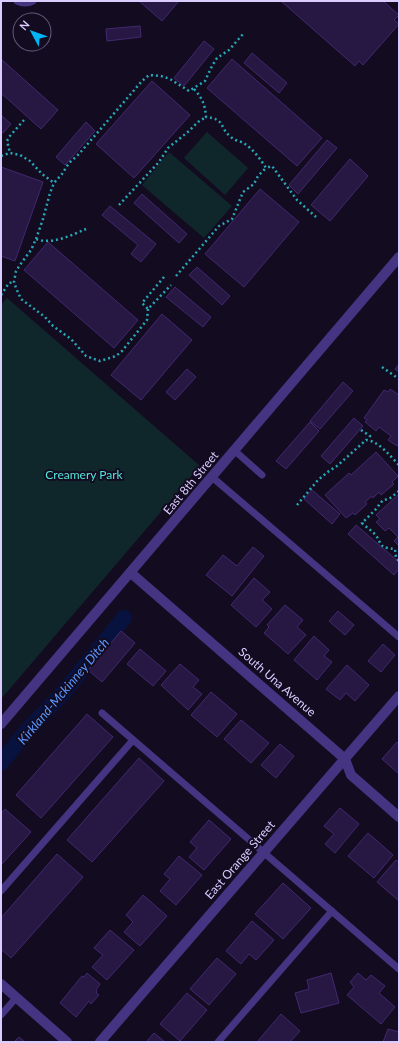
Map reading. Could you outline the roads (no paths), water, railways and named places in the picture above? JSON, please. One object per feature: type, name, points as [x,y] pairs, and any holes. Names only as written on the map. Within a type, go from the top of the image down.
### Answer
[{"type":"street","name":"East 8th Street","points":[[1,724],[399,258]]},
{"type":"street","name":"South Una Avenue","points":[[131,573],[345,759],[350,775],[399,817]]},
{"type":"street","name":"East Orange Street","points":[[100,1042],[399,696]]},
{"type":"street","points":[[1,984],[67,1042]]},
{"type":"lane","points":[[17,1],[21,3],[33,1]]},
{"type":"lane","points":[[234,451],[262,475]]},
{"type":"lane","points":[[212,477],[399,637]]},
{"type":"lane","points":[[102,713],[399,969]]},
{"type":"lane","points":[[1,891],[133,740]]},
{"type":"lane","points":[[218,1042],[332,911]]},
{"type":"lane","points":[[1,1015],[16,998]]},
{"type":"waterway","name":"Kirkland-Mckinney Ditch","points":[[1,763],[25,733],[63,693],[124,618]]},
{"type":"park label","name":"Creamery Park","points":[[84,475]]}]
